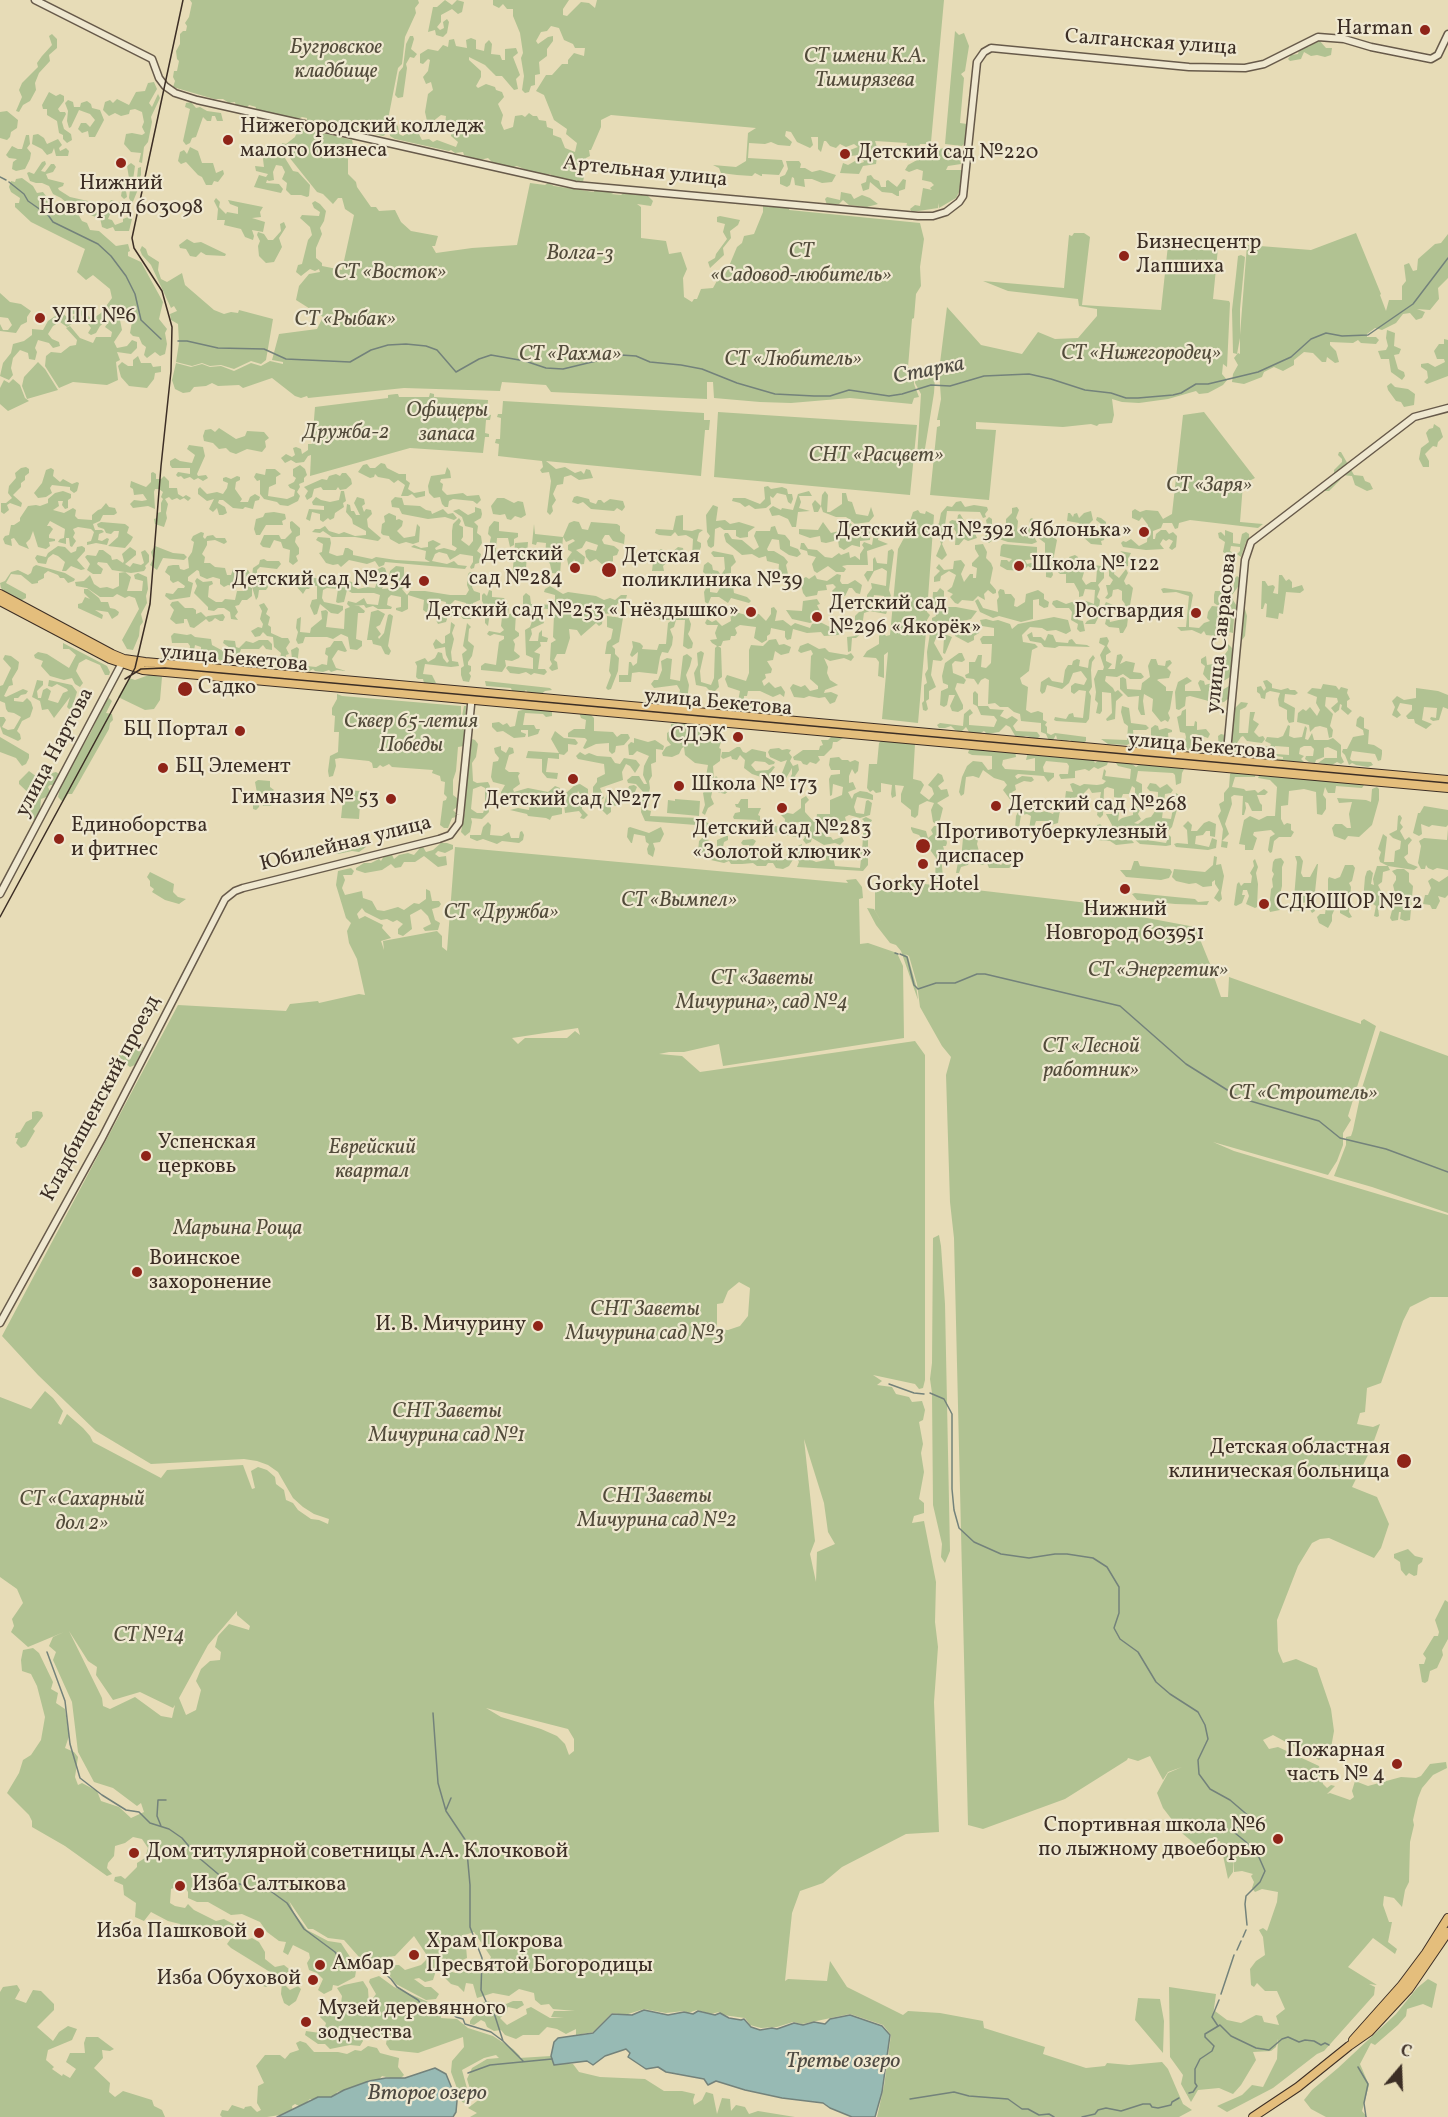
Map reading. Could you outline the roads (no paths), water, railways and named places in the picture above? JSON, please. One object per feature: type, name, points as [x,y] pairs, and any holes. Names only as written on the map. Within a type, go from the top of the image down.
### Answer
[{"type":"main road","name":"улица Бекетова","points":[[0,594],[123,662]]},
{"type":"main road","name":"улица Бекетова","points":[[0,601],[123,662],[1226,764],[1448,788]]},
{"type":"main road","name":"улица Бекетова","points":[[1226,764],[1448,780]]},
{"type":"main road","points":[[1349,2046],[1363,2027],[1402,1985],[1448,1918]]},
{"type":"main road","points":[[1253,2117],[1290,2093],[1369,2032],[1409,1989],[1448,1932]]},
{"type":"street","name":"Артельная улица","points":[[35,0],[152,58],[162,82],[175,93],[238,110],[588,187],[933,216],[946,212],[956,205],[964,192],[977,63]]},
{"type":"street","name":"Салганская улица","points":[[977,63],[984,52],[991,48],[1181,67],[1245,68],[1264,64],[1309,40],[1323,36],[1431,59],[1438,55],[1448,34]]},
{"type":"street","name":"улица Саврасова","points":[[1226,764],[1248,547],[1254,539],[1414,417],[1448,408]]},
{"type":"street","name":"улица Нартова","points":[[0,894],[123,662]]},
{"type":"street","name":"Юбилейная улица","points":[[235,891],[450,835],[459,823],[472,696]]},
{"type":"street","name":"Кладбищенский проезд","points":[[0,1323],[102,1138],[222,904],[235,891]]},
{"type":"water","name":"Третье озеро","points":[[644,2010],[668,2015],[684,2012],[693,2014],[698,2011],[715,2015],[720,2013],[729,2018],[744,2019],[751,2027],[760,2030],[777,2029],[794,2023],[825,2024],[830,2019],[850,2015],[882,2026],[890,2035],[882,2092],[875,2117],[852,2117],[823,2103],[782,2098],[716,2081],[708,2085],[704,2079],[666,2072],[658,2067],[646,2069],[628,2057],[630,2053],[626,2049],[605,2056],[593,2065],[587,2061],[554,2065],[551,2056],[554,2042],[558,2038],[593,2033],[612,2014],[632,2015]]},
{"type":"water","name":"Второе озеро","points":[[435,2068],[446,2074],[457,2101],[453,2117],[277,2117],[318,2097],[331,2097],[369,2081],[405,2078]]},
{"type":"waterway","name":"Старка","points":[[0,177],[6,180]]},
{"type":"waterway","name":"Старка","points":[[9,182],[24,194],[28,201],[48,215],[53,222],[98,244],[111,256],[126,276],[135,294],[141,320],[161,339]]},
{"type":"waterway","name":"Старка","points":[[178,341],[218,348],[264,349],[286,359],[350,362],[371,350],[388,345],[426,346],[437,350],[456,372],[491,355],[525,361],[546,368],[563,369],[621,355],[636,356],[650,362],[702,369],[737,383],[775,394],[830,396],[849,390],[889,396],[931,385],[950,386],[984,376],[1029,374],[1085,390],[1138,398],[1173,395],[1196,384],[1208,384],[1258,372],[1291,357],[1311,339],[1326,333],[1342,336],[1368,335],[1413,304],[1448,258]]},
{"type":"waterway","points":[[900,954],[907,957],[914,985],[918,989],[936,983],[955,983],[977,974],[985,974],[1120,1006],[1186,1064],[1240,1098],[1319,1121],[1340,1138],[1386,1149],[1448,1172]]},
{"type":"waterway","points":[[889,1384],[924,1394]]},
{"type":"waterway","points":[[930,1393],[944,1399],[952,1414],[952,1489],[959,1528],[974,1542],[1001,1554],[1029,1558],[1067,1554],[1093,1558],[1107,1567],[1119,1587],[1119,1613],[1114,1628],[1120,1639],[1138,1652],[1156,1682],[1198,1712],[1205,1725],[1208,1739],[1198,1760],[1199,1774],[1210,1789],[1230,1800],[1251,1818],[1253,1825],[1248,1828],[1237,1827],[1235,1833],[1258,1855],[1265,1871],[1260,1882],[1246,1896],[1247,1925]]},
{"type":"waterway","points":[[47,1652],[65,1701],[70,1744],[80,1778],[126,1810],[139,1812],[150,1823],[169,1829],[182,1838],[198,1857],[224,1879],[252,1888],[265,1887],[287,1903],[304,1929],[335,1952],[342,1962],[357,1970]]},
{"type":"waterway","points":[[433,1713],[438,1783],[446,1811],[466,1841],[470,1885],[470,1927],[482,1958],[481,1990],[495,2016],[503,2041],[523,2061]]},
{"type":"waterway","points":[[446,1810],[451,1798]]},
{"type":"waterway","points":[[161,1826],[157,1816],[158,1800],[166,1800]]},
{"type":"waterway","points":[[1243,1937],[1246,1930]]},
{"type":"waterway","points":[[1237,1950],[1241,1941]]},
{"type":"waterway","points":[[1221,1994],[1234,1955]]},
{"type":"waterway","points":[[382,1971],[397,1987],[418,2000],[424,2008],[444,2009],[463,2019],[465,2024],[491,2032],[503,2041]]},
{"type":"waterway","points":[[1218,2026],[1212,2017],[1219,2000]]},
{"type":"waterway","points":[[1189,2093],[1193,2092],[1197,2086],[1195,2069],[1200,2059],[1212,2051],[1214,2046],[1205,2034],[1220,2025],[1231,2036],[1256,2048],[1269,2050],[1288,2037],[1299,2042],[1305,2040],[1329,2045]]},
{"type":"waterway","points":[[468,2073],[490,2065],[552,2059]]},
{"type":"waterway","points":[[1358,2067],[1368,2084],[1364,2103],[1366,2117]]},
{"type":"waterway","points":[[910,2099],[954,2092],[969,2096],[1008,2099],[1022,2109],[1054,2117]]},
{"type":"waterway","points":[[1082,2117],[1106,2108],[1121,2111],[1143,2104],[1150,2104],[1158,2108],[1171,2105],[1179,2098]]},
{"type":"tram line","points":[[0,917],[135,668],[150,604],[171,371],[172,327],[162,291],[134,248],[132,238],[183,0]]},
{"type":"tram line","points":[[125,679],[141,669],[165,668],[1448,783]]},
{"type":"place","name":"Harman","points":[[1425,30]]},
{"type":"place","name":"Нижегородский колледж малого бизнеса","points":[[228,140]]},
{"type":"place","name":"Детский сад №220","points":[[845,154]]},
{"type":"place","name":"Нижний Новгород 603098","points":[[121,163]]},
{"type":"place","name":"Бизнесцентр Лапшиха","points":[[1124,256]]},
{"type":"place","name":"УПП №6","points":[[40,318]]},
{"type":"place","name":"Детский сад №392 «Яблонька»","points":[[1144,532]]},
{"type":"place","name":"Школа № 122","points":[[1019,566]]},
{"type":"place","name":"Детский сад №284","points":[[575,568]]},
{"type":"place","name":"Детская поликлиника №39","points":[[609,570]]},
{"type":"place","name":"Детский сад №254","points":[[424,581]]},
{"type":"place","name":"Детский сад №253 «Гнёздышко»","points":[[751,612]]},
{"type":"place","name":"Росгвардия","points":[[1196,613]]},
{"type":"place","name":"Детский сад №296 «Якорёк»","points":[[817,617]]},
{"type":"place","name":"Садко","points":[[185,689]]},
{"type":"place","name":"БЦ Портал","points":[[240,731]]},
{"type":"place","name":"СДЭК","points":[[738,737]]},
{"type":"place","name":"БЦ Элемент","points":[[163,768]]},
{"type":"place","name":"Детский сад №277","points":[[573,779]]},
{"type":"place","name":"Школа № 173","points":[[679,786]]},
{"type":"place","name":"Гимназия № 53","points":[[391,799]]},
{"type":"place","name":"Детский сад №268","points":[[996,806]]},
{"type":"place","name":"Детский сад №283 «Золотой ключик»","points":[[782,808]]},
{"type":"place","name":"Единоборства и фитнес","points":[[59,839]]},
{"type":"place","name":"Противотуберкулезный диспасер","points":[[923,846]]},
{"type":"place","name":"Gorky Hotel","points":[[923,864]]},
{"type":"place","name":"Нижний Новгород 603951","points":[[1125,889]]},
{"type":"place","name":"СДЮШОР №12","points":[[1264,904]]},
{"type":"place","name":"Успенская церковь","points":[[146,1156]]},
{"type":"place","name":"Воинское захоронение","points":[[137,1272]]},
{"type":"place","name":"И. В. Мичурину","points":[[538,1326]]},
{"type":"place","name":"Детская областная клиническая больница","points":[[1404,1461]]},
{"type":"place","name":"Пожарная часть № 4","points":[[1397,1764]]},
{"type":"place","name":"Спортивная школа №6 по лыжному двоеборью","points":[[1278,1839]]},
{"type":"place","name":"Дом титулярной советницы А.А. Клочковой","points":[[134,1853]]},
{"type":"place","name":"Изба Салтыкова","points":[[180,1886]]},
{"type":"place","name":"Изба Пашковой","points":[[259,1933]]},
{"type":"place","name":"Храм Покрова Пресвятой Богородицы","points":[[414,1955]]},
{"type":"place","name":"Амбар","points":[[320,1965]]},
{"type":"place","name":"Изба Обуховой","points":[[313,1980]]},
{"type":"place","name":"Музей деревянного зодчества","points":[[306,2022]]},
{"type":"park label","name":"Бугровское кладбище","points":[[336,61]]},
{"type":"park label","name":"СТ имени К.А. Тимирязева","points":[[865,70]]},
{"type":"park label","name":"Волга-3","points":[[580,255]]},
{"type":"park label","name":"СТ «Садовод-любитель»","points":[[801,265]]},
{"type":"park label","name":"СТ «Восток»","points":[[390,274]]},
{"type":"park label","name":"СТ «Рыбак»","points":[[345,321]]},
{"type":"park label","name":"СТ «Нижегородец»","points":[[1141,355]]},
{"type":"park label","name":"СТ «Рахма»","points":[[570,356]]},
{"type":"park label","name":"СТ «Любитель»","points":[[793,361]]},
{"type":"park label","name":"Офицеры запаса","points":[[447,424]]},
{"type":"park label","name":"Дружба-2","points":[[346,434]]},
{"type":"park label","name":"СНТ «Расцвет»","points":[[876,457]]},
{"type":"park label","name":"СТ «Заря»","points":[[1209,487]]},
{"type":"park label","name":"Сквер 65-летия Победы","points":[[411,735]]},
{"type":"park label","name":"СТ «Вымпел»","points":[[679,902]]},
{"type":"park label","name":"СТ «Дружба»","points":[[501,914]]},
{"type":"park label","name":"СТ «Энергетик»","points":[[1158,972]]},
{"type":"park label","name":"СТ «Заветы Мичурина», сад №4","points":[[762,992]]},
{"type":"park label","name":"СТ «Лесной работник»","points":[[1091,1060]]},
{"type":"park label","name":"СТ «Строитель»","points":[[1303,1095]]},
{"type":"park label","name":"Еврейский квартал","points":[[372,1161]]},
{"type":"park label","name":"Марьина Роща","points":[[238,1230]]},
{"type":"park label","name":"СНТ Заветы Мичурина сад №3","points":[[645,1323]]},
{"type":"park label","name":"СНТ Заветы Мичурина сад №1","points":[[447,1425]]},
{"type":"park label","name":"СНТ Заветы Мичурина сад №2","points":[[657,1510]]},
{"type":"park label","name":"СТ «Сахарный дол 2»","points":[[82,1513]]},
{"type":"park label","name":"СТ №14","points":[[149,1637]]}]
